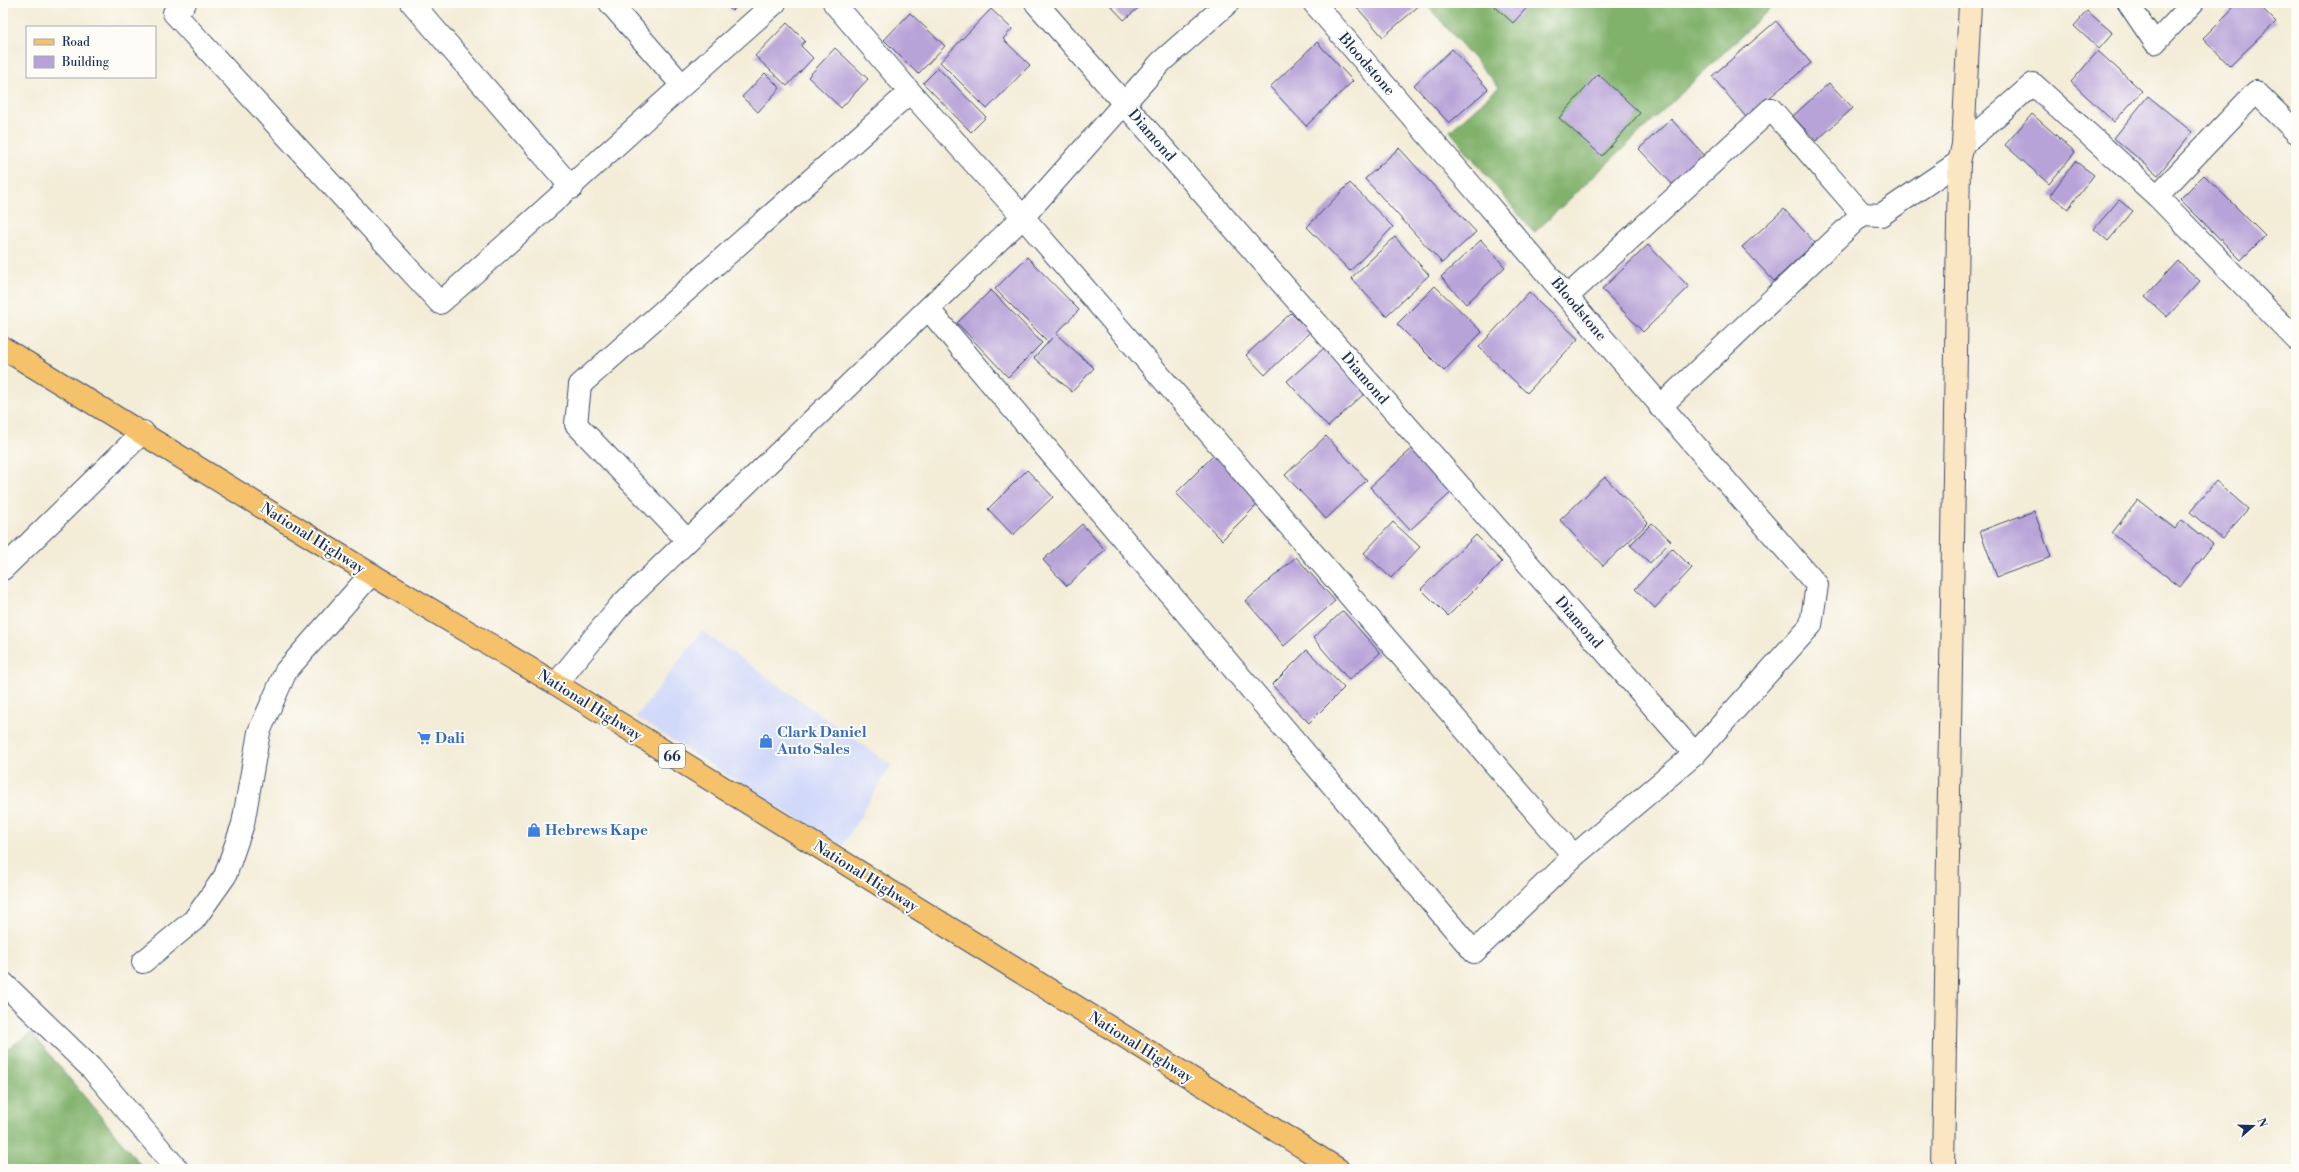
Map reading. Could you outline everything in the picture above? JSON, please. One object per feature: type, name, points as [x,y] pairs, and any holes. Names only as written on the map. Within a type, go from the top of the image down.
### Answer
[{"type":"main road","name":"National Highway","points":[[3,348],[143,432],[371,574],[556,684],[1338,1169]]},
{"type":"street","points":[[412,3],[572,188]]},
{"type":"street","points":[[610,3],[682,85]]},
{"type":"street","points":[[180,8],[440,303],[572,188],[682,85],[775,3]]},
{"type":"street","points":[[834,3],[910,92],[1023,217],[1574,856]]},
{"type":"street","name":"Diamond","points":[[1036,3],[1695,754]]},
{"type":"street","points":[[556,684],[619,607],[687,540],[929,310],[1023,217],[1161,62],[1228,3]]},
{"type":"street","name":"Bloodstone","points":[[1314,3],[1568,296],[1660,406],[1817,586],[1811,625],[1695,754]]},
{"type":"street","points":[[1943,1169],[1961,154],[1970,3]]},
{"type":"street","points":[[1568,296],[1771,109],[1862,214],[1881,215],[1961,154],[2033,84],[2157,196],[2296,339]]},
{"type":"street","points":[[687,540],[576,424],[580,386],[910,92]]},
{"type":"street","points":[[2157,196],[2256,92],[2296,132]]},
{"type":"street","points":[[1660,406],[1862,214]]},
{"type":"street","points":[[929,310],[1474,952],[1574,856],[1695,754]]},
{"type":"street","points":[[3,569],[143,432]]},
{"type":"street","points":[[143,962],[194,920],[225,876],[243,824],[259,732],[286,671],[371,574]]},
{"type":"street","points":[[3,983],[90,1068],[177,1169]]},
{"type":"lane","points":[[2128,3],[2155,43],[2193,3]]},
{"type":"shaded area","name":"Clark Daniel Auto Sales","points":[[702,631],[891,765],[842,847],[636,717]]},
{"type":"green space","points":[[1425,3],[1776,3],[1534,233],[1450,131],[1499,87]]},
{"type":"green space","points":[[32,1033],[144,1169],[3,1169],[3,1051]]},
{"type":"building","points":[[725,3],[741,3],[732,11]]},
{"type":"building","points":[[1108,3],[1144,3],[1124,20]]},
{"type":"building","points":[[1353,3],[1422,3],[1383,37]]},
{"type":"building","points":[[1491,3],[1531,3],[1513,23]]},
{"type":"building","points":[[2238,3],[2257,3],[2276,22],[2230,66],[2203,38]]},
{"type":"building","points":[[991,9],[1012,29],[1003,39],[1030,65],[987,109],[940,62]]},
{"type":"building","points":[[2087,11],[2113,33],[2099,49],[2074,26]]},
{"type":"building","points":[[910,13],[945,46],[918,74],[884,40]]},
{"type":"building","points":[[1776,21],[1811,63],[1746,117],[1712,76]]},
{"type":"building","points":[[787,23],[805,41],[801,46],[813,58],[787,86],[755,56]]},
{"type":"building","points":[[1317,42],[1353,81],[1306,126],[1270,87]]},
{"type":"building","points":[[835,48],[868,79],[841,108],[808,77]]},
{"type":"building","points":[[1452,49],[1488,89],[1449,123],[1414,85]]},
{"type":"building","points":[[2098,51],[2142,91],[2114,122],[2071,82]]},
{"type":"building","points":[[938,68],[986,117],[971,132],[923,83]]},
{"type":"building","points":[[765,73],[780,88],[758,112],[742,97]]},
{"type":"building","points":[[1598,74],[1640,113],[1602,156],[1559,118]]},
{"type":"building","points":[[1829,83],[1853,108],[1816,141],[1793,116]]},
{"type":"building","points":[[2148,96],[2192,132],[2158,175],[2114,138]]},
{"type":"building","points":[[2032,114],[2075,152],[2049,184],[2005,145]]},
{"type":"building","points":[[1671,119],[1706,157],[1675,187],[1639,149]]},
{"type":"building","points":[[1399,148],[1476,232],[1442,263],[1365,179]]},
{"type":"building","points":[[2075,161],[2094,175],[2068,209],[2050,195]]},
{"type":"building","points":[[2204,175],[2265,236],[2241,260],[2180,199]]},
{"type":"building","points":[[1350,183],[1393,227],[1350,271],[1307,227]]},
{"type":"building","points":[[2119,200],[2133,211],[2108,241],[2094,229]]},
{"type":"building","points":[[1784,209],[1815,243],[1774,281],[1742,247]]},
{"type":"building","points":[[1395,237],[1429,275],[1386,316],[1351,278]]},
{"type":"building","points":[[1481,240],[1505,267],[1466,304],[1441,277]]},
{"type":"building","points":[[1648,245],[1689,287],[1643,332],[1602,289]]},
{"type":"building","points":[[1027,257],[1079,310],[1056,334],[1094,368],[1072,392],[1034,358],[1052,338],[1048,342],[995,289]]},
{"type":"building","points":[[2178,261],[2200,281],[2167,317],[2145,297]]},
{"type":"building","points":[[1435,286],[1482,332],[1444,371],[1397,324]]},
{"type":"building","points":[[991,290],[1042,343],[1008,377],[957,323]]},
{"type":"building","points":[[1529,292],[1578,339],[1527,393],[1479,347]]},
{"type":"building","points":[[1291,313],[1310,332],[1265,375],[1246,355]]},
{"type":"building","points":[[1324,348],[1365,393],[1328,427],[1287,381]]},
{"type":"building","points":[[1326,436],[1367,480],[1326,519],[1285,475]]},
{"type":"building","points":[[1416,445],[1456,488],[1410,530],[1370,487]]},
{"type":"building","points":[[1214,455],[1260,502],[1222,540],[1176,493]]},
{"type":"building","points":[[1027,470],[1053,497],[1013,535],[988,509]]},
{"type":"building","points":[[1605,477],[1648,523],[1603,566],[1560,520]]},
{"type":"building","points":[[2216,481],[2248,509],[2222,539],[2190,512]]},
{"type":"building","points":[[2138,500],[2175,529],[2182,520],[2213,544],[2180,587],[2112,533]]},
{"type":"building","points":[[2034,511],[2051,557],[1997,577],[1980,531]]},
{"type":"building","points":[[1393,522],[1420,547],[1391,578],[1364,553]]},
{"type":"building","points":[[1652,523],[1671,541],[1650,563],[1630,545]]},
{"type":"building","points":[[1082,524],[1105,550],[1067,586],[1043,560]]},
{"type":"building","points":[[1476,535],[1502,562],[1448,616],[1421,589]]},
{"type":"building","points":[[1672,548],[1692,568],[1655,608],[1635,589]]},
{"type":"building","points":[[1296,557],[1335,601],[1284,646],[1246,601]]},
{"type":"building","points":[[1343,611],[1380,653],[1349,680],[1313,638]]},
{"type":"building","points":[[1307,650],[1344,688],[1309,723],[1272,685]]},
{"type":"place","name":"Dali","points":[[424,738]]},
{"type":"place","name":"Clark Daniel Auto Sales","points":[[766,741]]},
{"type":"place","name":"Hebrews Kape","points":[[534,830]]}]
